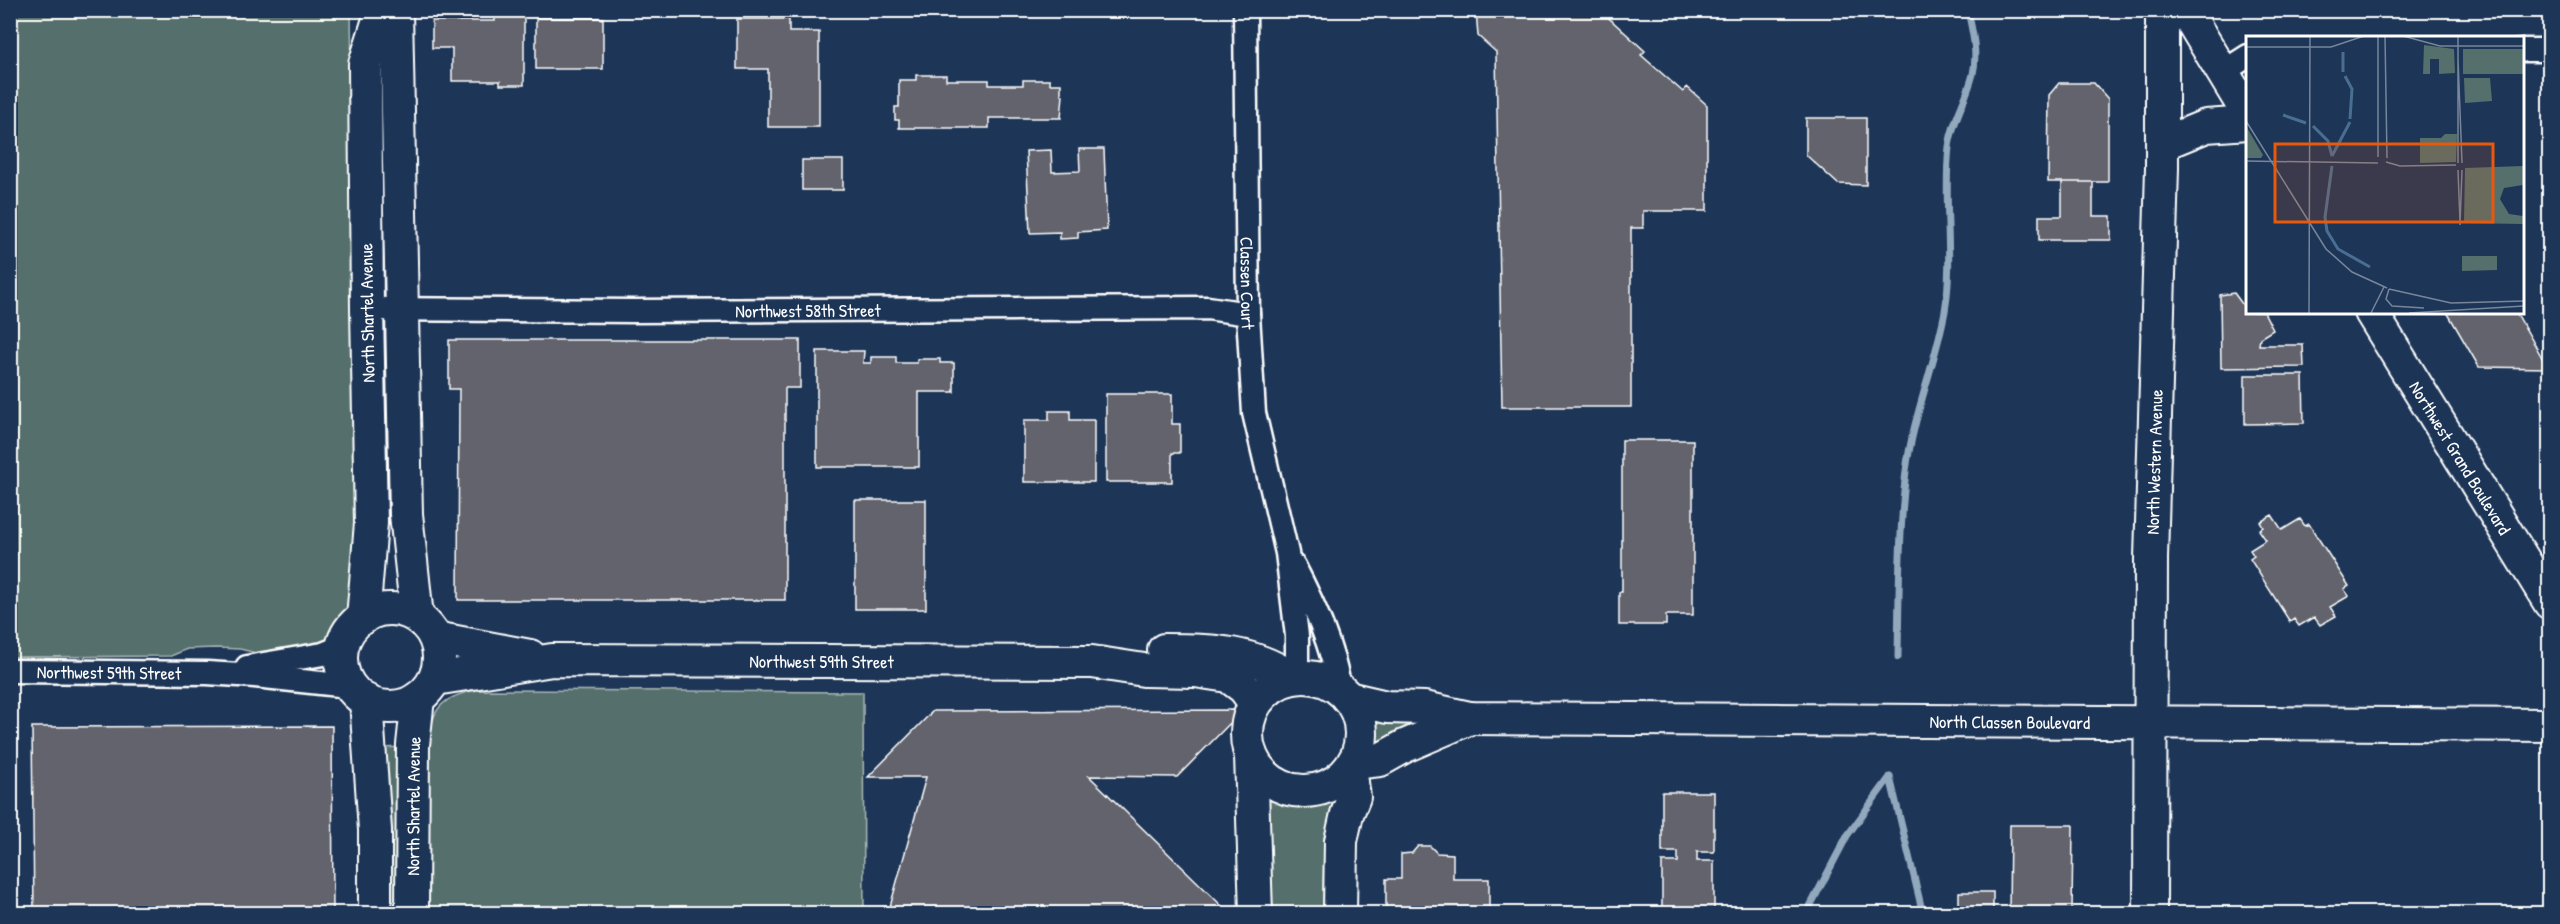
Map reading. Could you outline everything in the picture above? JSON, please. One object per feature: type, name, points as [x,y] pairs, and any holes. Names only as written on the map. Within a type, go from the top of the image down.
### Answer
[{"type":"main road","name":"North Shartel Avenue","points":[[363,618],[371,523],[365,64],[382,10]]},
{"type":"main road","name":"North Shartel Avenue","points":[[396,10],[406,514],[426,627],[439,651],[439,665],[427,688],[413,745],[412,914]]},
{"type":"main road","name":"North Western Avenue","points":[[2150,914],[2151,548],[2162,144],[2162,10]]},
{"type":"main road","points":[[2185,10],[2236,64],[2246,106]]},
{"type":"main road","points":[[2162,144],[2206,126],[2246,123]]},
{"type":"main road","name":"Northwest Grand Boulevard","points":[[2372,314],[2550,603]]},
{"type":"main road","points":[[343,646],[354,626],[363,618],[376,612],[404,611],[426,627]]},
{"type":"main road","name":"Northwest 59th Street","points":[[426,627],[552,660]]},
{"type":"main road","name":"North Shartel Avenue","points":[[343,646],[341,661],[345,676],[359,695],[375,830],[375,914]]},
{"type":"main road","name":"Northwest 59th Street","points":[[1092,662],[1137,650],[1211,650],[1271,664],[1294,678]]},
{"type":"main road","name":"Northwest 59th Street","points":[[427,688],[552,660],[1092,662],[1144,670],[1196,670],[1228,676],[1244,688],[1255,703]]},
{"type":"main road","name":"North Classen Boulevard","points":[[1294,678],[1308,677],[1323,680],[1344,694],[1387,707],[1425,708],[1470,718],[2550,725]]},
{"type":"main road","points":[[1256,914],[1251,755],[1247,742],[1247,729],[1255,703],[1271,687],[1294,678]]},
{"type":"main road","points":[[359,695],[378,706],[392,707],[406,705],[427,688]]},
{"type":"main road","points":[[1340,914],[1341,841],[1347,814],[1354,797],[1352,765],[1361,740],[1356,711],[1344,694]]},
{"type":"main road","name":"North Classen Boulevard","points":[[1251,755],[1258,769],[1282,787],[1312,790],[1326,786],[1340,778],[1352,765],[1380,760],[1405,746],[1470,718]]},
{"type":"street","name":"Classen Court","points":[[1245,10],[1248,314],[1254,413],[1287,553],[1297,636],[1294,678]]},
{"type":"street","points":[[2524,50],[2550,50]]},
{"type":"street","name":"Northwest 58th Street","points":[[367,309],[634,311],[1208,308],[1248,314]]},
{"type":"street","name":"Classen Court","points":[[1287,553],[1317,611],[1344,694]]},
{"type":"street","name":"Northwest 59th Street","points":[[207,673],[323,654],[343,646]]},
{"type":"street","name":"Northwest 59th Street","points":[[10,671],[207,673],[288,679],[359,695]]},
{"type":"green space","points":[[10,11],[351,11],[359,596],[331,642],[260,654],[240,649],[216,648],[187,649],[171,656],[11,657]]},
{"type":"green space","points":[[478,690],[863,692],[864,913],[425,913],[422,755],[429,755],[433,719],[443,703],[452,697]]},
{"type":"green space","points":[[1370,717],[1415,723],[1395,731],[1370,749],[1373,733]]},
{"type":"green space","points":[[402,747],[400,913],[389,913],[383,748]]},
{"type":"green space","points":[[1262,788],[1279,797],[1298,801],[1317,800],[1335,794],[1325,838],[1323,913],[1271,913]]},
{"type":"building","points":[[1476,10],[1600,10],[1645,51],[1641,55],[1683,92],[1687,87],[1707,105],[1707,211],[1643,211],[1643,228],[1631,228],[1631,407],[1502,407],[1496,52],[1478,36]]},
{"type":"building","points":[[495,15],[524,15],[524,85],[500,85],[500,81],[452,81],[452,48],[432,48],[432,21],[495,21]]},
{"type":"building","points":[[536,18],[603,18],[603,69],[536,69]]},
{"type":"building","points":[[737,19],[789,19],[789,32],[819,32],[819,127],[768,127],[768,69],[737,69]]},
{"type":"building","points":[[916,75],[946,75],[946,80],[989,80],[989,85],[1023,85],[1023,80],[1050,80],[1050,84],[1061,84],[1061,95],[1063,95],[1061,118],[989,118],[989,128],[899,128],[899,120],[895,120],[895,107],[899,107],[899,80],[916,80]]},
{"type":"building","points":[[2059,83],[2094,83],[2108,99],[2108,182],[2048,182],[2049,95]]},
{"type":"building","points":[[1806,118],[1866,118],[1866,185],[1838,184],[1806,155]]},
{"type":"building","points":[[1079,149],[1104,149],[1107,230],[1078,232],[1078,238],[1060,239],[1060,232],[1030,233],[1026,151],[1051,150],[1052,172],[1080,171]]},
{"type":"building","points":[[802,160],[843,160],[843,190],[802,190]]},
{"type":"building","points":[[2062,182],[2093,182],[2093,216],[2111,216],[2111,240],[2039,240],[2039,216],[2062,216]]},
{"type":"building","points":[[2234,293],[2246,309],[2246,314],[2265,314],[2273,330],[2260,338],[2259,345],[2303,345],[2304,367],[2221,368],[2220,295]]},
{"type":"building","points":[[2448,314],[2517,314],[2548,368],[2479,367]]},
{"type":"building","points":[[449,340],[800,340],[800,388],[785,388],[785,600],[458,600],[459,389],[449,389]]},
{"type":"building","points":[[817,351],[864,351],[863,363],[871,363],[871,357],[896,357],[896,363],[917,363],[917,359],[940,359],[940,363],[954,363],[954,392],[919,392],[919,467],[817,467]]},
{"type":"building","points":[[2245,375],[2303,375],[2304,423],[2245,424]]},
{"type":"building","points":[[1106,394],[1172,394],[1172,424],[1180,424],[1180,453],[1172,453],[1172,482],[1106,482]]},
{"type":"building","points":[[1049,411],[1070,411],[1070,420],[1094,420],[1094,482],[1024,482],[1024,420],[1049,420]]},
{"type":"building","points":[[1622,440],[1693,440],[1693,615],[1666,615],[1666,625],[1619,625],[1619,592],[1622,592]]},
{"type":"building","points":[[855,500],[926,500],[926,609],[855,609]]},
{"type":"building","points":[[2272,515],[2282,530],[2300,519],[2305,526],[2309,524],[2349,586],[2344,589],[2349,596],[2330,607],[2336,616],[2320,625],[2314,617],[2299,626],[2294,619],[2290,622],[2250,559],[2254,556],[2250,550],[2266,540],[2259,530],[2263,527],[2260,522]]},
{"type":"building","points":[[1243,710],[1177,777],[1089,776],[1224,908],[1224,914],[888,914],[926,777],[868,777],[933,711]]},
{"type":"building","points":[[332,726],[333,914],[34,914],[32,727]]},
{"type":"building","points":[[1662,792],[1714,792],[1714,852],[1697,852],[1697,861],[1714,861],[1714,914],[1662,914],[1662,862],[1678,862],[1678,852],[1662,852]]},
{"type":"building","points":[[2010,825],[2073,825],[2072,914],[2009,914]]},
{"type":"building","points":[[1418,846],[1430,846],[1437,853],[1453,854],[1453,879],[1489,879],[1489,914],[1386,914],[1386,879],[1401,879],[1401,854],[1412,853]]},
{"type":"building","points":[[1959,892],[1993,892],[1993,914],[1959,914]]},
{"type":"waterway","points":[[1898,657],[1901,540],[1906,471],[1914,430],[1945,311],[1949,270],[1947,188],[1949,147],[1953,128],[1973,74],[1975,58],[1968,10]]},
{"type":"waterway","points":[[1890,777],[1923,914]]},
{"type":"waterway","points":[[1806,914],[1847,836],[1890,777]]}]
